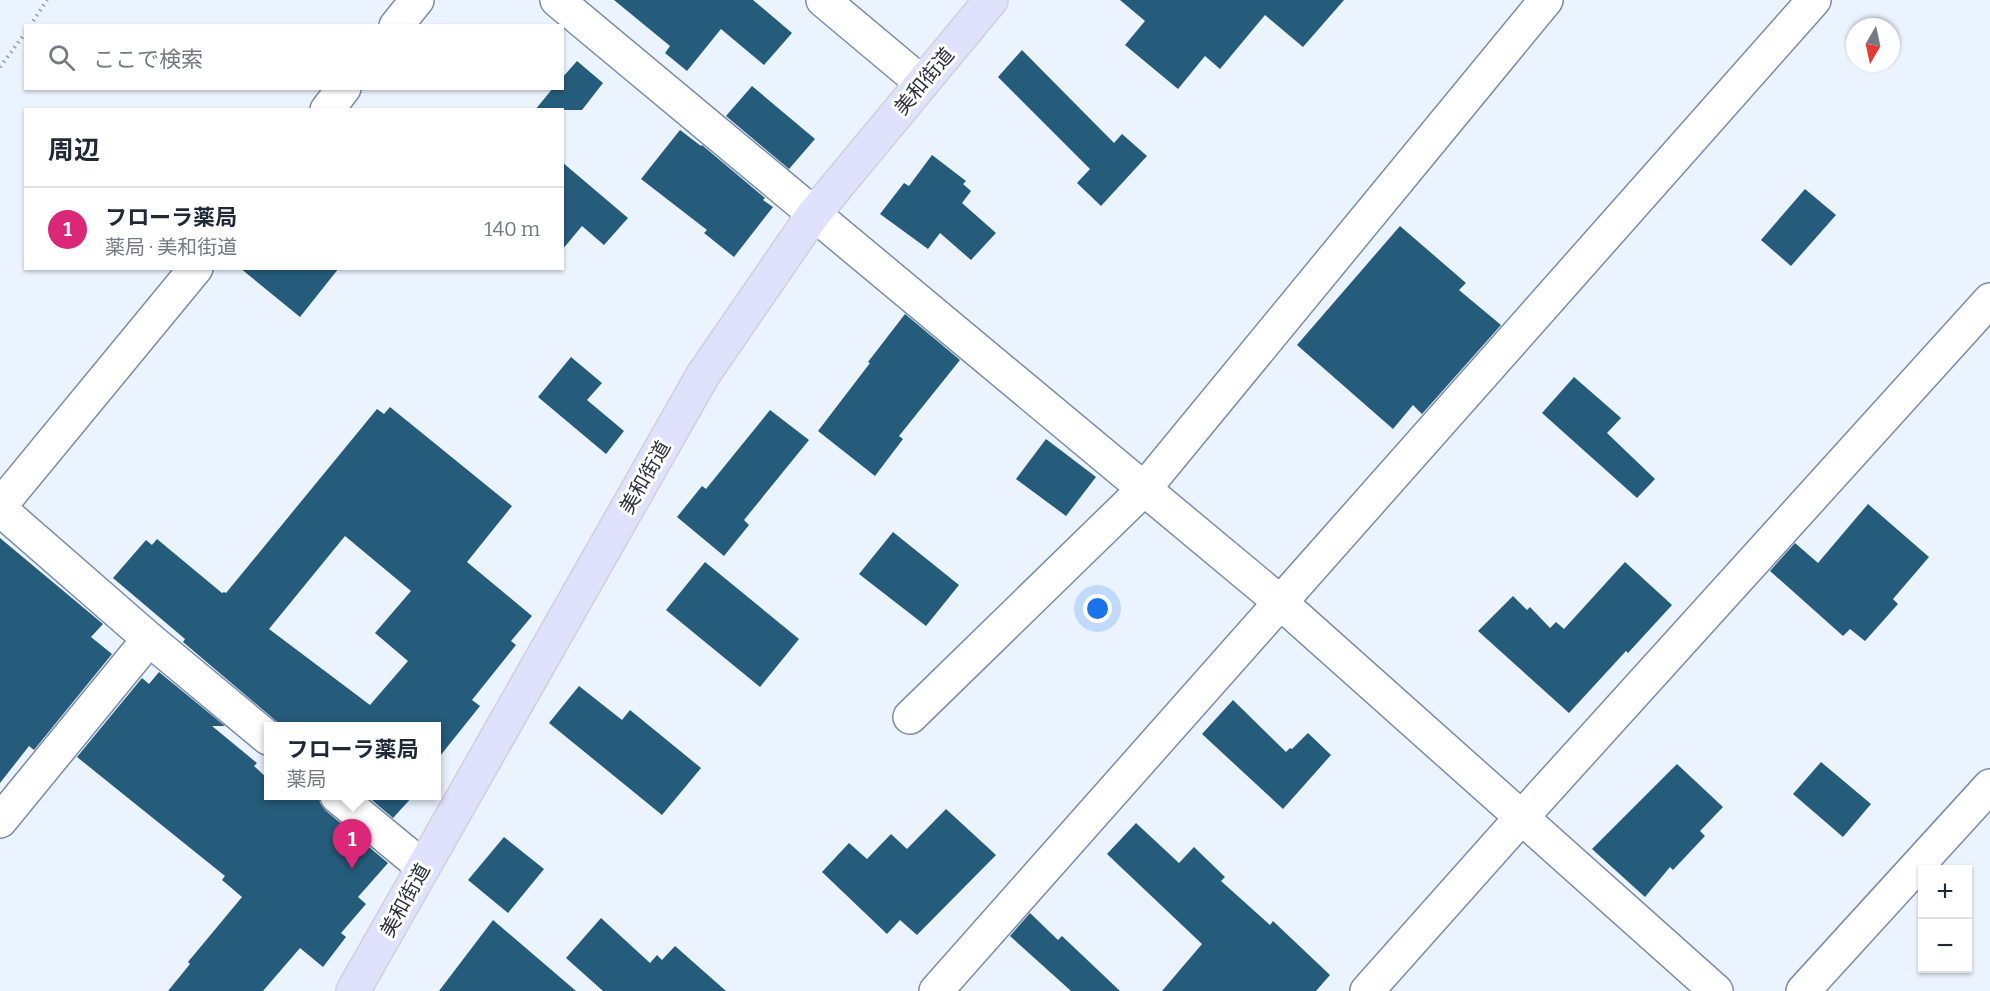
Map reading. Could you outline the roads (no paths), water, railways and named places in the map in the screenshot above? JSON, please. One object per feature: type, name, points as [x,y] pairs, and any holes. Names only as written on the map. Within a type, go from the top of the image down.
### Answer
[{"type":"main road","name":"美和街道","points":[[353,991],[703,375],[813,215],[991,0]]},
{"type":"street","points":[[398,24],[417,0]]},
{"type":"street","points":[[558,0],[813,215],[1280,602],[1716,991]]},
{"type":"street","points":[[823,0],[922,83]]},
{"type":"street","points":[[910,717],[1144,489],[1546,0]]},
{"type":"street","points":[[936,991],[1814,0]]},
{"type":"street","points":[[329,108],[342,90]]},
{"type":"street","points":[[194,270],[0,508],[149,639],[264,735]]},
{"type":"street","points":[[1367,991],[1990,300]]},
{"type":"street","points":[[0,821],[149,639]]},
{"type":"street","points":[[1803,991],[1990,786]]},
{"type":"street","points":[[343,800],[423,867]]},
{"type":"place","name":"フローラ薬局","points":[[352,869]]}]
